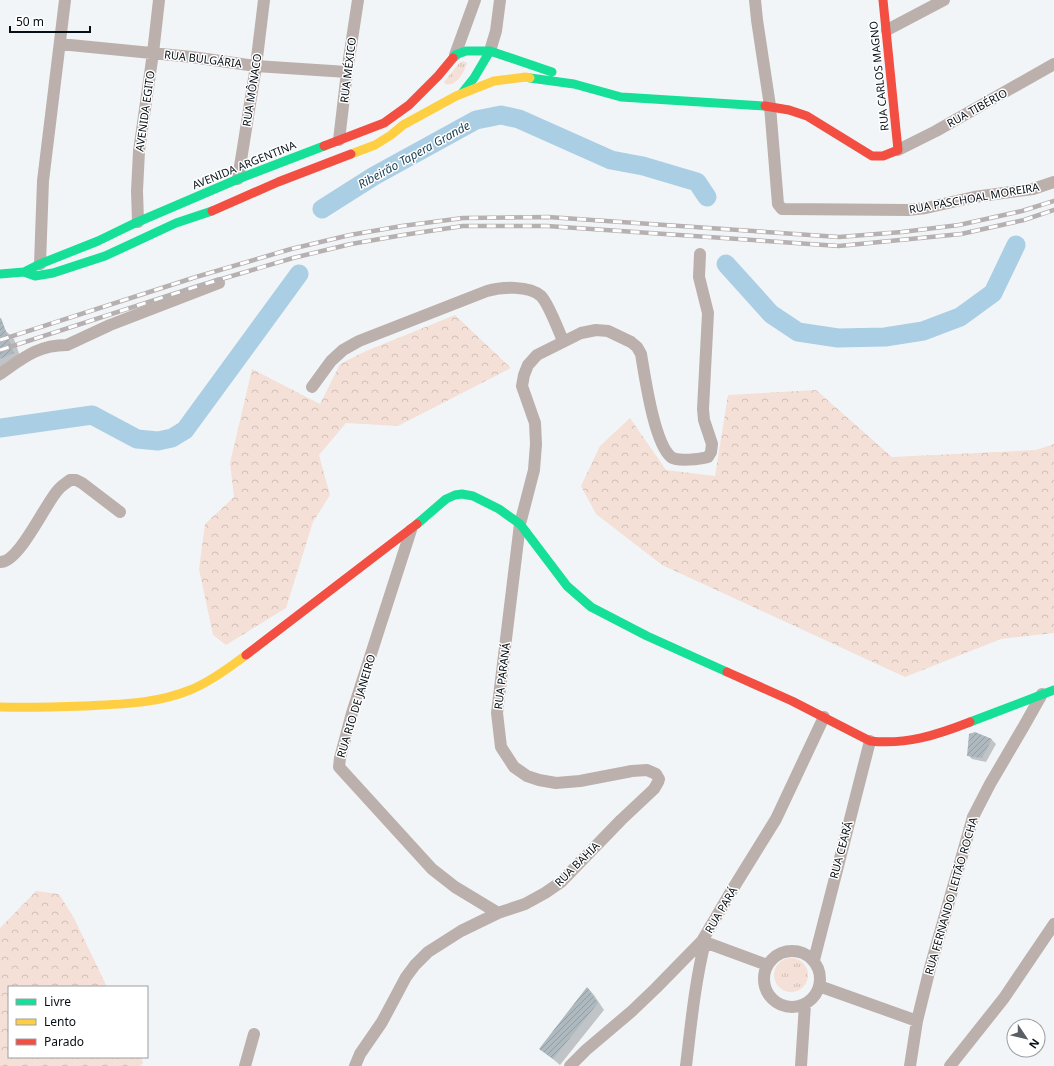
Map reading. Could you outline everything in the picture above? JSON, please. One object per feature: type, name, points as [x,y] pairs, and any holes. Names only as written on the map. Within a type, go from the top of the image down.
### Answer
[{"type":"street","points":[[40,264],[43,180],[65,0]]},
{"type":"street","name":"AVENIDA EGITO","points":[[138,222],[137,191],[139,151],[159,0]]},
{"type":"street","name":"RUA MÔNACO","points":[[238,179],[256,66],[264,0]]},
{"type":"street","name":"RUA MÉXICO","points":[[339,140],[347,72],[358,0]]},
{"type":"street","points":[[455,55],[475,0]]},
{"type":"street","points":[[461,94],[470,86],[490,51],[496,31],[500,0]]},
{"type":"street","name":"RUA PASCHOAL MOREIRA","points":[[755,0],[770,106],[778,204],[784,210],[908,210],[926,208],[974,197],[1033,189],[1054,182]]},
{"type":"street","name":"RUA CARLOS MAGNO","points":[[883,0],[898,150]]},
{"type":"street","points":[[887,30],[944,0]]},
{"type":"street","name":"RUA BULGÁRIA","points":[[60,44],[153,53],[256,66],[347,72]]},
{"type":"street","points":[[455,55],[466,50],[490,51],[553,73],[574,84],[621,97],[770,106],[789,110],[807,116],[872,157],[881,157],[898,150]]},
{"type":"street","name":"AVENIDA ARGENTINA","points":[[0,274],[24,272],[238,179],[384,122],[409,105],[438,76],[455,55]]},
{"type":"street","name":"RUA TIBÉRIO","points":[[898,150],[936,131],[1054,64]]},
{"type":"street","points":[[438,76],[436,82],[438,91],[444,97],[451,99]]},
{"type":"street","name":"AVENIDA ARGENTINA","points":[[24,272],[35,276],[53,273],[105,256],[176,223],[218,208],[278,182],[375,145],[403,125],[451,99],[494,81],[526,77],[574,84]]},
{"type":"street","points":[[113,234],[111,243],[113,249],[116,251]]},
{"type":"street","points":[[98,241],[105,249],[105,256]]},
{"type":"street","points":[[520,524],[534,470],[536,444],[535,423],[522,386],[524,374],[528,366],[538,355],[563,340],[581,332],[596,330],[608,331],[631,342],[637,347],[641,354],[654,420],[660,438],[668,453],[671,457],[677,460],[708,457],[712,444],[704,420],[703,409],[708,313],[699,277],[700,254]]},
{"type":"street","points":[[0,374],[37,350],[67,345],[110,324],[219,283]]},
{"type":"street","points":[[312,386],[343,350],[359,341],[500,287],[513,287],[533,292],[541,296],[563,340]]},
{"type":"street","points":[[0,562],[11,558],[23,545],[59,489],[70,480],[76,480],[82,483],[120,512]]},
{"type":"street","points":[[0,707],[29,708],[121,704],[158,700],[190,690],[226,670],[412,529],[446,499],[462,494],[473,496],[499,509],[520,524],[567,586],[591,607],[647,636],[824,717],[870,741],[882,743],[905,742],[930,738],[1054,690]]},
{"type":"street","name":"RUA PARANÁ","points":[[520,524],[497,713],[501,747],[514,767],[527,776],[556,783],[580,781],[632,771],[652,771],[658,777],[658,782],[654,789],[644,798]]},
{"type":"street","name":"RUA RIO DE JANEIRO","points":[[412,529],[352,713],[339,767],[432,869],[455,887],[498,913]]},
{"type":"street","name":"RUA FERNANDO LEITÃO ROCHA","points":[[910,1066],[917,1021],[932,961],[973,817],[990,784],[1042,694]]},
{"type":"street","name":"RUA PARÁ","points":[[570,1066],[586,1050],[632,1011],[704,941],[729,895],[776,819],[824,717]]},
{"type":"street","name":"RUA CEARÁ","points":[[814,960],[835,873],[870,741]]},
{"type":"street","name":"RUA BAHIA","points":[[355,1066],[360,1054],[378,1028],[406,977],[415,964],[443,941],[498,913],[535,898],[561,882],[644,798]]},
{"type":"street","points":[[950,1066],[1004,998],[1054,924]]},
{"type":"street","points":[[686,1066],[694,997],[704,941],[767,965]]},
{"type":"street","points":[[789,950],[806,954],[814,960],[818,968],[820,986],[811,1000],[805,1004],[795,1007],[785,1006],[775,1002],[768,995],[764,985],[764,975],[767,965],[772,958],[789,950]]},
{"type":"street","points":[[820,986],[917,1021]]},
{"type":"street","points":[[801,1066],[805,1004]]},
{"type":"street","points":[[245,1066],[254,1034]]},
{"type":"green space","points":[[463,61],[467,63],[459,78],[453,83],[445,84],[444,82],[459,63]]},
{"type":"green space","points":[[455,315],[511,368],[398,426],[346,423],[319,455],[330,495],[313,522],[286,608],[226,645],[213,635],[199,569],[205,524],[234,497],[230,463],[252,369],[320,404],[340,364],[366,351]]},
{"type":"green space","points":[[816,390],[892,457],[1036,450],[1054,444],[1054,633],[1001,639],[905,677],[662,565],[596,514],[581,486],[600,446],[630,418],[666,470],[715,476],[728,395]]},
{"type":"green space","points":[[36,891],[59,894],[74,918],[107,986],[8,986],[8,1058],[141,1058],[143,1063],[140,1066],[0,1066],[0,928]]},
{"type":"green space","points":[[788,958],[794,958],[798,959],[805,965],[808,975],[807,982],[801,989],[794,992],[788,992],[784,991],[777,985],[774,978],[774,972],[775,968],[781,961]]},
{"type":"building","points":[[0,318],[14,353],[0,359]]},
{"type":"building","points":[[975,732],[992,739],[982,758],[967,756],[969,734]]},
{"type":"building","points":[[587,987],[598,1003],[553,1059],[539,1049]]},
{"type":"waterway","name":"Ribeirão Tapera Grande","points":[[322,209],[374,176],[476,120],[501,115],[519,119],[611,160],[643,166],[697,182],[707,197]]},
{"type":"waterway","name":"Ribeirão Tapera Grande","points":[[726,264],[771,314],[798,332],[838,338],[885,337],[923,331],[960,317],[993,293],[1016,245]]},
{"type":"waterway","name":"Ribeirão Tapera Grande","points":[[0,428],[92,415],[137,439],[158,441],[172,438],[185,430],[299,274]]},
{"type":"railway","points":[[0,340],[196,277],[291,249],[350,235],[402,226],[463,218],[548,217],[839,237],[902,232],[959,225],[1022,211],[1054,201]]},
{"type":"railway","points":[[0,350],[198,286],[293,258],[351,244],[463,226],[547,226],[839,246],[961,234],[1024,220],[1054,210]]},
{"type":"traffic: fast","points":[[453,58],[455,55],[466,51],[490,51],[552,72]]},
{"type":"traffic: fast","points":[[462,93],[474,78],[490,51]]},
{"type":"traffic: fast","points":[[530,78],[574,84],[621,97],[765,106]]},
{"type":"traffic: fast","points":[[0,274],[24,272],[238,179],[324,146]]},
{"type":"traffic: fast","points":[[24,272],[35,276],[53,273],[105,256],[176,223],[212,211]]},
{"type":"traffic: fast","points":[[417,524],[446,499],[462,494],[473,496],[499,509],[520,524],[567,586],[591,607],[647,636],[727,672]]},
{"type":"traffic: fast","points":[[970,722],[1054,690]]},
{"type":"traffic: slow","points":[[351,154],[375,145],[403,125],[456,96],[494,81],[526,77],[530,78]]},
{"type":"traffic: slow","points":[[0,707],[111,705],[151,701],[177,695],[205,683],[246,655]]},
{"type":"traffic: jam","points":[[765,106],[789,110],[807,116],[872,156],[883,156],[898,150],[883,0]]},
{"type":"traffic: jam","points":[[324,146],[384,123],[409,105],[438,76],[453,58]]},
{"type":"traffic: jam","points":[[212,211],[278,182],[351,154]]},
{"type":"traffic: jam","points":[[246,655],[417,524]]},
{"type":"traffic: jam","points":[[727,672],[792,701],[870,741],[896,742],[921,738],[970,722]]}]
